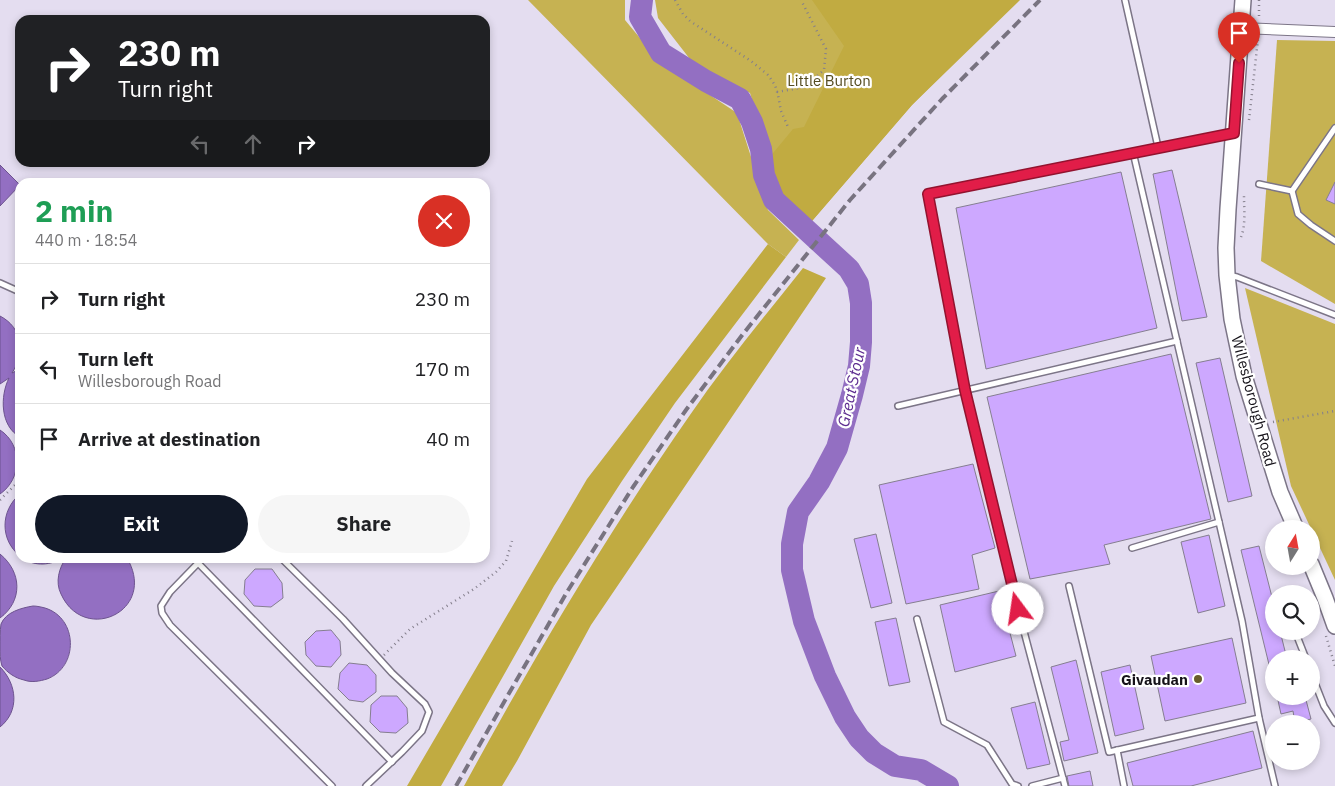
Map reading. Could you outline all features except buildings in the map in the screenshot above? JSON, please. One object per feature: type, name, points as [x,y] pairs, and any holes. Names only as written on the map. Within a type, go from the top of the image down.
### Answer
[{"type":"main road","name":"Willesborough Road","points":[[1243,0],[1226,248],[1227,275],[1232,319],[1244,376],[1280,492],[1292,520]]},
{"type":"main road","points":[[1316,575],[1335,626]]},
{"type":"street","points":[[1241,28],[1335,32]]},
{"type":"lane","points":[[1125,0],[1158,147]]},
{"type":"lane","points":[[1335,128],[1292,191],[1298,214],[1335,241]]},
{"type":"lane","points":[[1065,786],[1013,590],[965,390],[928,194],[1234,133]]},
{"type":"lane","points":[[1133,152],[1242,621],[1275,786]]},
{"type":"lane","points":[[1259,184],[1292,191]]},
{"type":"lane","points":[[1227,275],[1237,277],[1335,315]]},
{"type":"lane","points":[[0,283],[15,290]]},
{"type":"lane","points":[[898,406],[1177,341]]},
{"type":"lane","points":[[1132,548],[1219,522]]},
{"type":"lane","points":[[332,786],[170,626],[162,614],[161,606],[170,592],[198,563],[392,762]]},
{"type":"lane","points":[[286,563],[343,619],[392,673],[425,704],[429,712],[422,731],[366,786]]},
{"type":"lane","points":[[1069,586],[1109,752],[1260,718]]},
{"type":"lane","points":[[917,619],[944,722],[987,745],[1012,784],[1018,786]]},
{"type":"lane","points":[[1320,696],[1324,706],[1335,721]]},
{"type":"lane","points":[[1116,750],[1124,786]]},
{"type":"lane","points":[[1032,786],[1063,778]]},
{"type":"path","points":[[675,0],[683,14],[690,21],[751,61],[768,75],[778,92],[781,110],[788,128]]},
{"type":"path","points":[[778,92],[805,87],[824,70],[826,49],[800,0]]},
{"type":"path","points":[[1249,124],[1259,29],[1259,0]]},
{"type":"path","points":[[1239,241],[1242,233],[1244,195]]},
{"type":"path","points":[[1270,423],[1335,411]]},
{"type":"path","points":[[0,500],[15,485]]},
{"type":"path","points":[[380,660],[410,629],[447,607],[496,572],[506,561],[512,541]]},
{"type":"green space","points":[[528,0],[625,0],[625,20],[659,61],[737,113],[768,210],[799,240],[786,257],[768,244]]},
{"type":"green space","name":"Little Burton","points":[[655,0],[1016,0],[912,105],[812,221],[783,197],[769,158],[750,93],[693,63],[658,18]]},
{"type":"green space","points":[[812,0],[1020,0],[912,105],[812,221],[783,197],[769,158],[793,129],[804,127],[844,46]]},
{"type":"green space","points":[[1277,40],[1335,41],[1335,304],[1261,261]]},
{"type":"green space","points":[[768,244],[786,257],[675,403],[622,481],[554,586],[441,786],[407,786],[587,479]]},
{"type":"green space","points":[[803,268],[826,278],[591,625],[502,786],[464,786],[544,644],[629,505],[703,396]]},
{"type":"green space","points":[[1245,288],[1335,324],[1335,580],[1320,548],[1320,520],[1307,520],[1291,486]]},
{"type":"shaded area","points":[[0,165],[15,180],[15,190],[0,206]]},
{"type":"shaded area","points":[[0,316],[8,321],[15,330],[15,367],[12,373],[15,372],[15,433],[5,418],[3,402],[9,378],[0,384]]},
{"type":"shaded area","points":[[0,430],[8,436],[13,444],[15,450],[15,474],[7,488],[0,494]]},
{"type":"shaded area","points":[[15,499],[15,551],[9,542],[5,525],[6,517]]},
{"type":"shaded area","points":[[0,554],[13,569],[17,586],[13,603],[0,618]]},
{"type":"shaded area","points":[[63,563],[129,563],[134,577],[133,593],[126,606],[114,615],[100,619],[85,617],[72,609],[61,594],[58,580]]},
{"type":"shaded area","points":[[33,606],[45,608],[56,613],[64,622],[69,632],[70,643],[69,654],[65,664],[57,673],[47,679],[33,682],[18,678],[4,669],[1,661],[0,647],[1,624],[6,616],[14,611]]},
{"type":"shaded area","points":[[0,667],[10,681],[14,697],[11,713],[0,727]]},
{"type":"waterway","name":"Great Stour","points":[[642,0],[640,17],[661,53],[706,81],[740,99],[752,122],[761,149],[764,175],[774,200],[849,269],[858,284],[861,303],[859,366],[837,448],[819,482],[798,512],[792,544],[792,570],[804,621],[825,676],[845,717],[859,738],[874,753],[895,766],[921,770],[948,786]]},
{"type":"railway","points":[[456,786],[567,592],[633,487],[686,410],[743,334],[850,200],[942,99],[1040,0]]},
{"type":"place","name":"Givaudan","points":[[1198,679]]},
{"type":"route","points":[[1018,609],[965,390],[928,194],[1234,133],[1239,63]]}]
